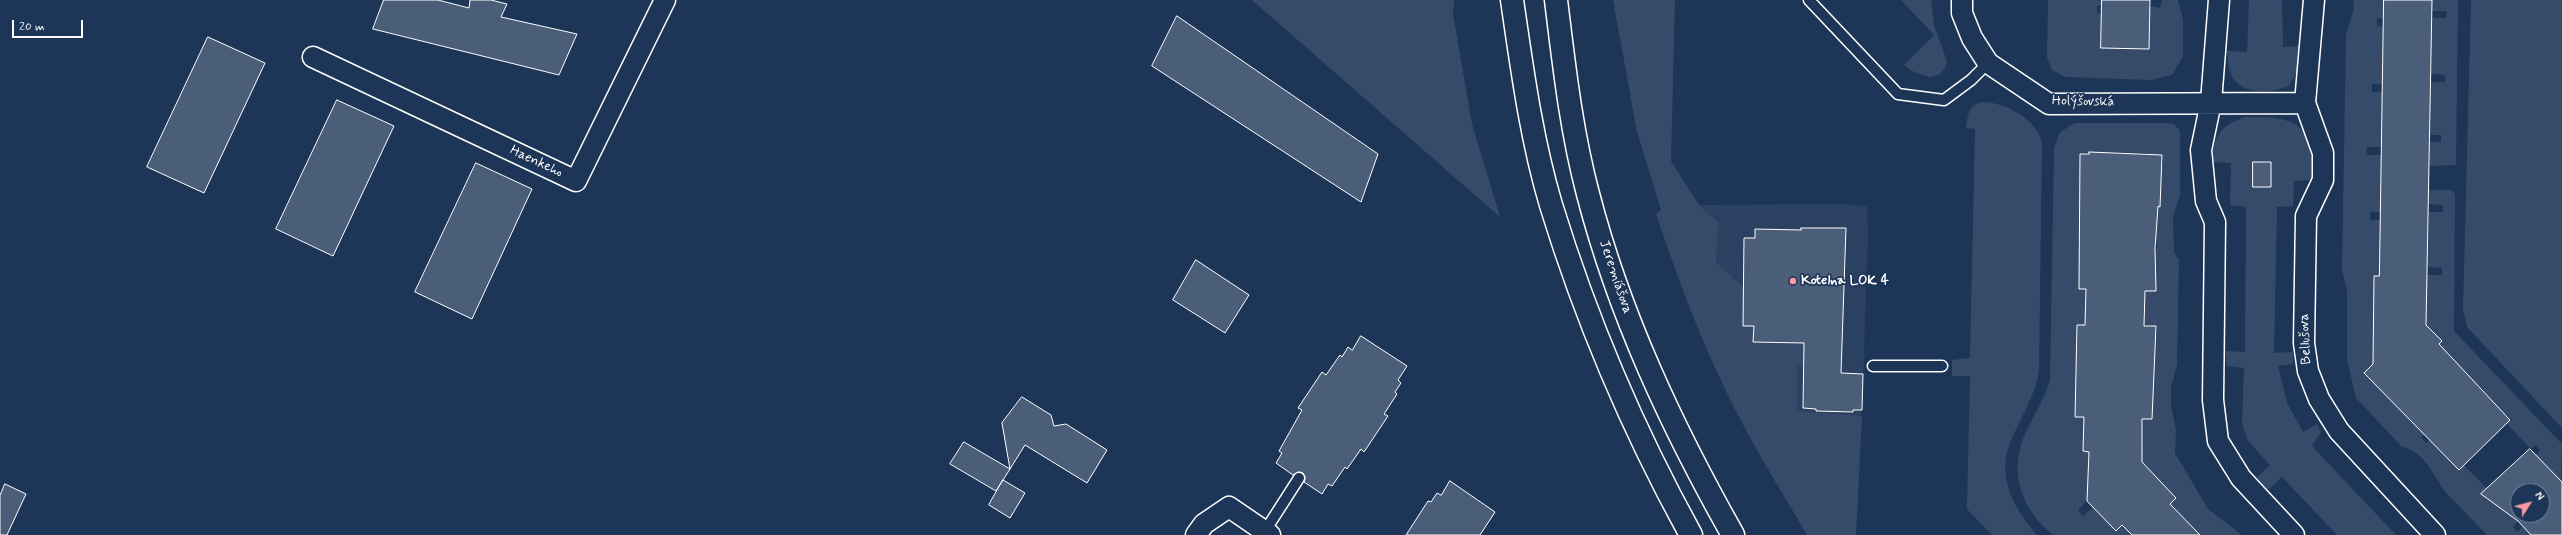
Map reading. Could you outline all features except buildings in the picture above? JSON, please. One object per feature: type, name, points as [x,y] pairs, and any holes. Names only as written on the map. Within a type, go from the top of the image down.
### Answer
[{"type":"main road","points":[[1512,0],[1528,104],[1551,204],[1606,361],[1667,491],[1691,535]]},
{"type":"main road","name":"Jeremiášova","points":[[1556,0],[1567,99],[1588,194],[1610,267],[1637,341],[1670,416],[1733,535]]},
{"type":"street","name":"Haenkeho","points":[[313,57],[576,181],[665,0]]},
{"type":"street","name":"Holýšovská","points":[[1962,0],[1962,13],[1972,38],[1988,63],[2049,104],[2211,102]]},
{"type":"street","points":[[2218,0],[2211,102],[2202,150],[2206,201],[2215,222],[2213,400],[2218,441],[2241,478],[2294,535]]},
{"type":"street","name":"Bellušova","points":[[2314,0],[2305,103],[2323,153],[2323,180],[2306,216],[2304,343],[2308,371],[2318,400],[2339,431],[2435,535]]},
{"type":"street","points":[[2211,102],[2305,103]]},
{"type":"street","points":[[1196,535],[1204,524],[1229,507],[1268,533]]},
{"type":"lane","points":[[1809,0],[1898,94],[1944,100],[1971,80],[1988,63]]},
{"type":"lane","points":[[1873,366],[1942,366]]},
{"type":"lane","points":[[1268,533],[1299,478]]},
{"type":"shaded area","points":[[1252,0],[1454,0],[1453,14],[1472,124],[1500,217]]},
{"type":"shaded area","points":[[1613,0],[1675,0],[1671,161],[1699,205],[1719,223],[1716,262],[1743,287],[1743,326],[1754,326],[1753,341],[1837,345],[1817,366],[1797,366],[1797,411],[1862,416],[1856,535],[1807,535],[1744,427],[1715,368],[1671,259],[1656,214],[1661,210],[1637,132]]},
{"type":"shaded area","points":[[1901,0],[1931,0],[1934,25],[1947,61],[1945,68],[1939,75],[1929,77],[1914,72],[1904,65],[1934,35]]},
{"type":"shaded area","points":[[2048,0],[2102,0],[2102,5],[2097,6],[2097,13],[2102,14],[2101,48],[2149,49],[2150,6],[2160,8],[2162,0],[2178,0],[2183,20],[2183,56],[2172,75],[2151,80],[2065,77],[2052,70],[2047,57]]},
{"type":"shaded area","points":[[2249,0],[2282,0],[2283,47],[2301,46],[2296,73],[2289,86],[2266,91],[2250,90],[2237,82],[2231,74],[2228,64],[2227,51],[2247,52]]},
{"type":"shaded area","points":[[2354,0],[2384,0],[2384,19],[2377,18],[2377,26],[2384,27],[2383,84],[2372,84],[2372,92],[2382,92],[2381,147],[2367,147],[2366,155],[2381,155],[2380,212],[2370,212],[2370,220],[2380,220],[2379,276],[2373,276],[2373,284],[2379,284],[2388,346],[2364,374],[2369,379],[2377,372],[2430,429],[2421,437],[2426,443],[2435,434],[2459,470],[2464,465],[2488,490],[2483,495],[2488,500],[2493,495],[2510,513],[2510,523],[2516,523],[2513,527],[2518,532],[2523,526],[2532,535],[2487,535],[2448,495],[2429,466],[2417,454],[2402,447],[2356,398],[2347,360],[2347,292],[2342,270],[2346,35],[2353,12]]},
{"type":"shaded area","points":[[2432,0],[2458,0],[2456,165],[2430,166],[2430,142],[2441,142],[2441,135],[2430,135],[2431,82],[2445,82],[2445,75],[2431,74],[2432,18],[2446,18],[2447,11],[2432,11]]},
{"type":"shaded area","points":[[2471,0],[2562,0],[2562,428],[2467,327],[2463,308]]},
{"type":"shaded area","points":[[1982,102],[2000,105],[2027,119],[2039,134],[2042,143],[2039,371],[2031,399],[2010,443],[2006,456],[2005,468],[2010,492],[2015,504],[2037,535],[1992,535],[1967,509],[1970,376],[1952,376],[1952,360],[1970,358],[1975,129],[1966,128],[1968,115],[1971,108],[1977,103]]},
{"type":"shaded area","points":[[2245,117],[2265,117],[2293,123],[2301,128],[2312,146],[2314,180],[2294,181],[2293,206],[2277,207],[2274,353],[2293,352],[2293,364],[2278,366],[2287,403],[2303,432],[2317,424],[2321,432],[2312,446],[2396,535],[2337,535],[2282,477],[2268,490],[2257,477],[2270,465],[2248,441],[2242,423],[2244,368],[2227,366],[2225,351],[2245,352],[2246,207],[2230,205],[2231,163],[2211,162],[2214,145],[2220,133],[2224,128],[2236,120]],"holes":[[[2253,162],[2271,162],[2271,187],[2253,187]]]},
{"type":"shaded area","points":[[2075,123],[2166,123],[2173,124],[2180,130],[2180,195],[2173,217],[2174,253],[2179,259],[2177,364],[2171,388],[2171,406],[2176,429],[2175,453],[2208,509],[2242,535],[2200,535],[2142,474],[2143,377],[2154,377],[2154,369],[2144,334],[2157,335],[2157,327],[2144,324],[2146,248],[2157,249],[2157,241],[2146,240],[2147,206],[2160,207],[2161,199],[2147,198],[2148,163],[2163,164],[2163,156],[2148,155],[2148,153],[2089,152],[2080,154],[2088,196],[2079,197],[2079,204],[2088,205],[2087,239],[2079,238],[2078,246],[2087,247],[2086,281],[2079,281],[2079,289],[2086,289],[2085,325],[2077,325],[2077,332],[2085,332],[2085,367],[2076,367],[2076,374],[2085,375],[2083,451],[2089,452],[2104,482],[2078,510],[2083,516],[2093,507],[2116,531],[2122,525],[2132,535],[2053,535],[2034,515],[2022,492],[2018,479],[2019,453],[2023,439],[2050,380],[2054,148],[2060,132]]},
{"type":"shaded area","points":[[2429,190],[2451,190],[2455,194],[2454,331],[2562,444],[2561,480],[2536,455],[2540,450],[2536,445],[2531,449],[2507,424],[2512,419],[2506,414],[2501,419],[2478,393],[2482,389],[2477,384],[2472,388],[2448,363],[2453,358],[2448,353],[2442,358],[2426,341],[2427,275],[2442,275],[2442,268],[2428,267],[2429,212],[2443,212],[2443,205],[2429,204]]},
{"type":"shaded area","points":[[1843,204],[1867,206],[1868,234],[1862,416],[1797,412],[1797,366],[1817,366],[1753,342],[1743,326],[1743,287],[1716,262],[1719,223],[1699,205]]},
{"type":"place","name":"Kotelna LOK 4","points":[[1793,281]]}]
